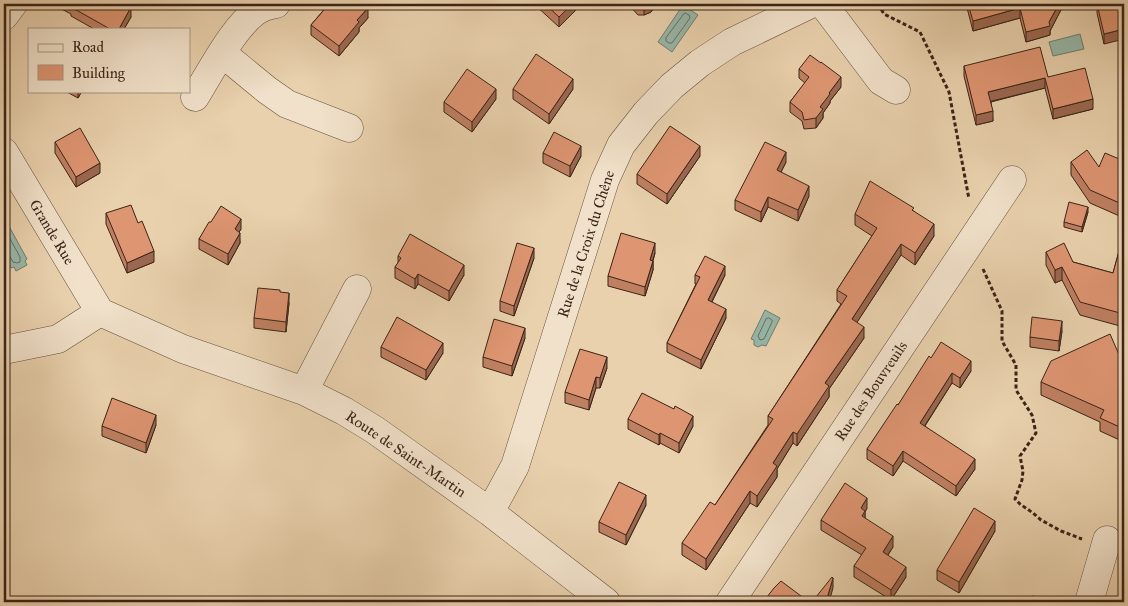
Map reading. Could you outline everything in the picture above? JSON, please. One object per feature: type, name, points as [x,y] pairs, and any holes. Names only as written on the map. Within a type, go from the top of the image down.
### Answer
[{"type":"street","points":[[4,16],[13,4]]},
{"type":"street","points":[[195,97],[230,40],[243,23],[260,9],[276,4]]},
{"type":"street","name":"Rue de la Croix du Chêne","points":[[490,512],[515,466],[605,180],[621,145],[646,113],[672,86],[700,63],[732,42],[811,4]]},
{"type":"street","points":[[823,4],[881,81],[896,90]]},
{"type":"street","points":[[222,53],[287,104],[349,128]]},
{"type":"street","name":"Grande Rue","points":[[4,152],[100,312]]},
{"type":"street","name":"Rue des Bouvreuils","points":[[730,602],[1012,180]]},
{"type":"street","points":[[304,391],[357,289]]},
{"type":"street","points":[[4,350],[58,339],[100,312]]},
{"type":"street","name":"Route de Saint-Martin","points":[[100,312],[183,349],[304,391],[344,411],[375,430],[490,512],[606,602]]},
{"type":"street","points":[[1088,602],[1107,540]]},
{"type":"path","points":[[878,4],[884,14],[920,32],[949,92],[970,243],[1002,311],[1002,341],[1016,365],[1016,390],[1032,415],[1036,433],[1020,456],[1022,480],[1015,499],[1033,512],[1040,520],[1061,531],[1079,538],[1107,540]]},
{"type":"water","points":[[683,5],[698,15],[672,52],[658,42]]},
{"type":"water","points":[[1080,34],[1084,49],[1053,56],[1049,42]]},
{"type":"water","points":[[10,228],[27,259],[25,261],[27,265],[16,271],[14,267],[11,268],[4,256],[4,232]]},
{"type":"water","points":[[765,310],[780,318],[766,346],[758,347],[754,345],[754,340],[751,339]]},
{"type":"building","points":[[69,4],[125,4],[131,7],[120,28],[108,28]]},
{"type":"building","points":[[329,4],[363,4],[368,8],[339,46],[311,25]]},
{"type":"building","points":[[545,4],[572,4],[559,17]]},
{"type":"building","points":[[968,4],[1059,4],[1049,22],[1050,26],[1026,32],[1020,8],[973,21]]},
{"type":"building","points":[[1097,4],[1124,4],[1124,29],[1104,34]]},
{"type":"building","points":[[1040,47],[1048,77],[1085,68],[1093,99],[1053,109],[1045,78],[988,92],[993,111],[976,115],[964,66]]},
{"type":"building","points":[[536,54],[573,79],[549,114],[513,89]]},
{"type":"building","points":[[810,55],[841,77],[820,107],[823,109],[816,118],[804,120],[802,112],[790,102],[809,77],[799,69]]},
{"type":"building","points":[[467,69],[496,89],[472,122],[444,102]]},
{"type":"building","points":[[670,126],[700,146],[667,194],[637,174]]},
{"type":"building","points":[[80,128],[100,163],[76,177],[55,142]]},
{"type":"building","points":[[554,132],[581,146],[570,166],[543,153]]},
{"type":"building","points":[[765,142],[786,152],[777,170],[809,186],[798,210],[768,197],[761,212],[735,200]]},
{"type":"building","points":[[1087,150],[1099,167],[1105,153],[1124,161],[1124,205],[1090,190],[1071,162]]},
{"type":"building","points":[[870,181],[914,208],[912,210],[934,224],[915,253],[901,244],[852,319],[864,327],[825,383],[829,386],[797,434],[793,432],[773,463],[777,466],[757,496],[750,491],[706,559],[682,543],[710,502],[715,505],[773,419],[768,416],[847,296],[837,290],[877,228],[855,214]]},
{"type":"building","points":[[1069,202],[1088,207],[1082,227],[1064,222]]},
{"type":"building","points":[[131,205],[138,223],[142,221],[154,251],[127,263],[106,213]]},
{"type":"building","points":[[221,206],[241,219],[235,229],[240,233],[228,254],[199,239]]},
{"type":"building","points":[[621,233],[655,243],[650,260],[653,261],[645,287],[608,276]]},
{"type":"building","points":[[1124,233],[1124,308],[1122,307],[1120,313],[1080,302],[1062,267],[1055,270],[1046,252],[1064,243],[1073,262],[1113,273]]},
{"type":"building","points":[[410,234],[464,265],[449,291],[418,274],[415,279],[395,267],[401,258],[398,256]]},
{"type":"building","points":[[517,243],[534,248],[514,306],[500,301]]},
{"type":"building","points":[[705,256],[725,266],[708,300],[726,309],[701,360],[667,343],[700,277],[695,275]]},
{"type":"building","points":[[258,288],[280,290],[280,292],[289,293],[286,322],[254,318]]},
{"type":"building","points":[[397,317],[443,343],[426,370],[381,347]]},
{"type":"building","points":[[1032,317],[1062,321],[1059,341],[1030,337]]},
{"type":"building","points":[[494,319],[525,328],[512,366],[483,357]]},
{"type":"building","points":[[1110,334],[1124,366],[1124,429],[1100,418],[1104,410],[1041,382],[1051,361]]},
{"type":"building","points":[[941,342],[971,361],[960,378],[952,373],[920,423],[975,459],[956,486],[903,451],[893,466],[867,449],[929,356],[931,358]]},
{"type":"building","points":[[580,349],[607,357],[600,378],[596,377],[589,400],[565,392]]},
{"type":"building","points":[[642,393],[674,409],[675,406],[693,416],[679,443],[628,419]]},
{"type":"building","points":[[112,398],[156,415],[146,443],[102,426]]},
{"type":"building","points":[[619,482],[646,495],[626,535],[599,522]]},
{"type":"building","points":[[845,483],[867,498],[861,508],[865,511],[862,516],[893,536],[883,552],[906,567],[891,590],[854,566],[866,548],[821,520]]},
{"type":"building","points":[[974,508],[995,521],[959,582],[937,570]]},
{"type":"building","points":[[832,577],[826,602],[812,602]]},
{"type":"building","points":[[781,581],[809,602],[763,602]]},
{"type":"building","points":[[1034,596],[1036,602],[1008,602]]}]
